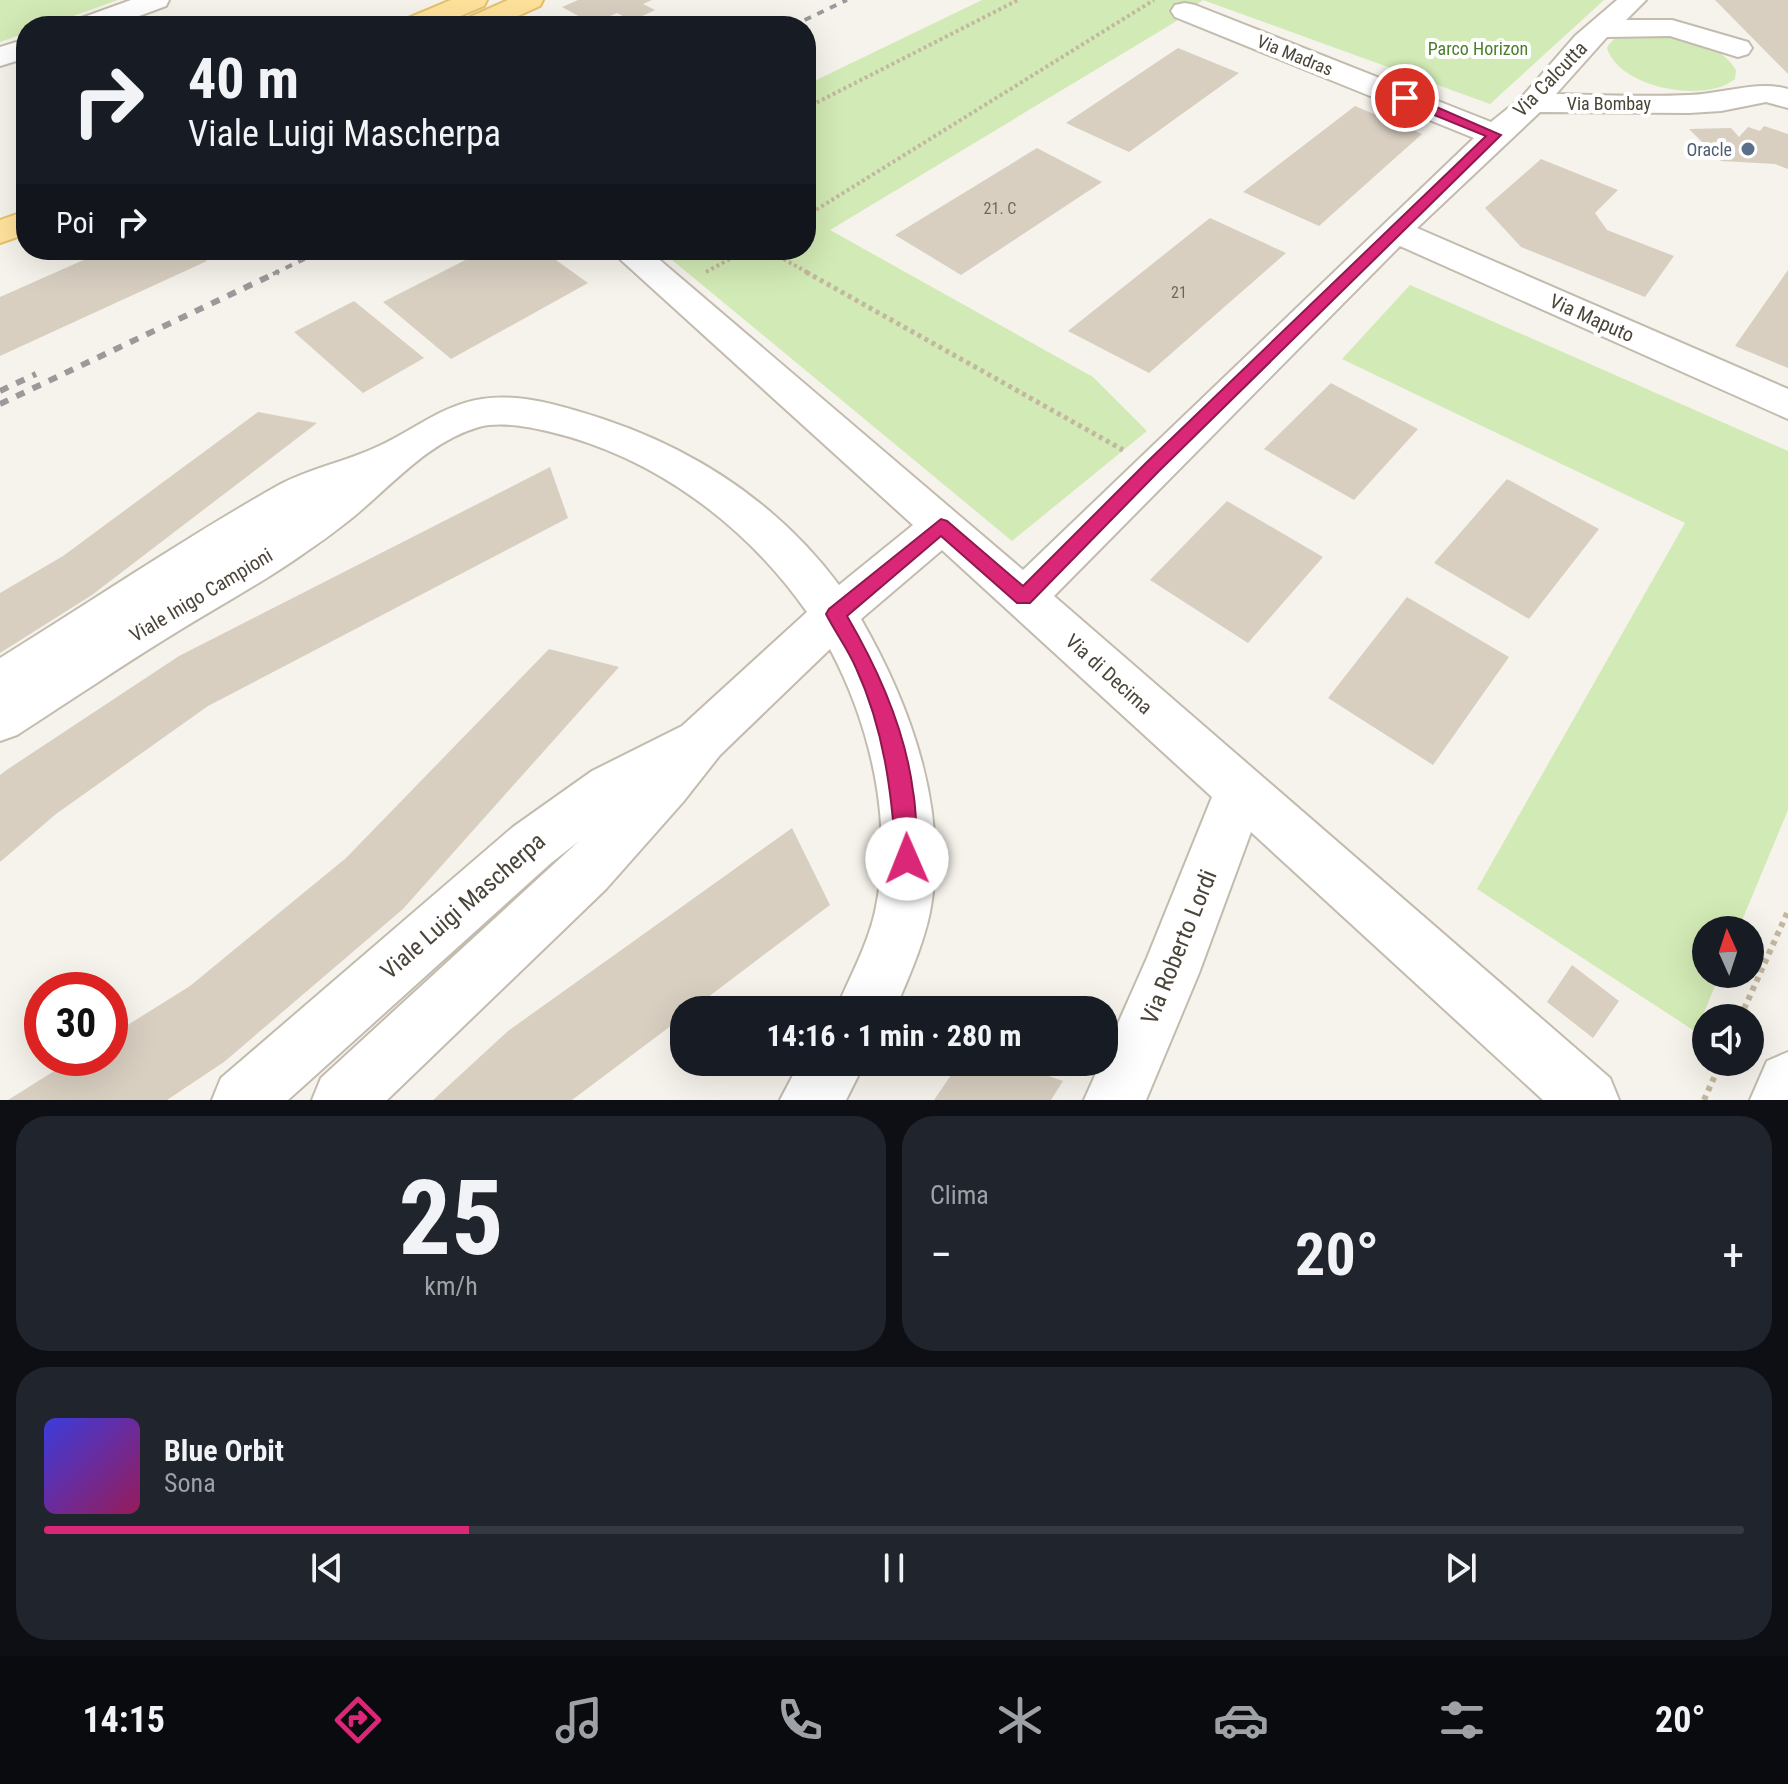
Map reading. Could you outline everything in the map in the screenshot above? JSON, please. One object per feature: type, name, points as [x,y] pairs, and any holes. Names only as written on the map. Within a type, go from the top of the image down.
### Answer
[{"type":"main road","points":[[436,16],[474,0]]},
{"type":"main road","points":[[503,16],[530,0]]},
{"type":"street","points":[[113,16],[156,0]]},
{"type":"street","name":"Via Calcutta","points":[[1024,597],[1153,467],[1495,135],[1601,53],[1633,0]]},
{"type":"street","name":"Via Bombay","points":[[1701,10],[1760,70],[1777,96]]},
{"type":"street","name":"Via Madras","points":[[1185,11],[1495,135]]},
{"type":"street","points":[[1601,53],[1672,28],[1738,48]]},
{"type":"street","name":"Via Bombay","points":[[1601,53],[1648,92],[1686,103]]},
{"type":"street","name":"Via Bombay","points":[[1533,103],[1728,102],[1777,96]]},
{"type":"street","name":"Via Maputo","points":[[1395,231],[1788,405]]},
{"type":"street","name":"Via di Decima","points":[[638,260],[1024,597],[1588,1100]]},
{"type":"street","name":"Viale Inigo Campioni","points":[[0,683],[294,496],[328,480],[393,457],[464,418],[485,412],[526,414],[613,437],[680,468],[725,496],[786,551],[836,614],[865,665],[894,748],[906,814],[906,880],[902,913],[871,996]]},
{"type":"street","name":"Viale Inigo Campioni","points":[[0,720],[113,647],[285,544],[333,510],[393,457]]},
{"type":"street","name":"Viale Luigi Mascherpa","points":[[343,1100],[587,871],[665,786],[702,739],[836,614],[941,526]]},
{"type":"street","name":"Viale Luigi Mascherpa","points":[[243,1100],[558,824],[610,787],[702,739]]},
{"type":"street","name":"Via Roberto Lordi","points":[[1115,1100],[1170,973],[1240,792]]},
{"type":"street","points":[[811,1100],[826,1076]]},
{"type":"street","points":[[1781,1100],[1788,1082]]},
{"type":"path","points":[[816,103],[1018,0]]},
{"type":"path","points":[[816,210],[1154,0]]},
{"type":"path","points":[[673,290],[728,260]]},
{"type":"path","points":[[786,260],[1153,467]]},
{"type":"path","points":[[1746,1004],[1788,911]]},
{"type":"path","points":[[1704,1100],[1715,1076]]},
{"type":"green space","points":[[0,0],[118,0],[73,16],[16,16],[16,36],[0,42]]},
{"type":"green space","points":[[982,0],[1203,0],[1175,22],[830,230],[1093,377],[1147,431],[1012,541],[672,260],[816,260],[816,80]]},
{"type":"green space","name":"Parco Horizon","points":[[1203,0],[1604,0],[1490,104]]},
{"type":"green space","points":[[1658,31],[1712,48],[1736,70],[1735,79],[1704,90],[1664,88],[1628,73],[1615,62],[1607,48],[1622,35]]},
{"type":"green space","points":[[1410,285],[1788,451],[1788,810],[1744,916],[1692,916],[1692,988],[1714,988],[1708,1004],[1692,1004],[1692,1029],[1477,889],[1685,523],[1342,359]]},
{"type":"building","points":[[578,0],[652,0],[643,4],[655,10],[642,16],[617,13],[610,16],[578,16],[562,7]]},
{"type":"building","points":[[1715,0],[1788,0],[1788,74]]},
{"type":"building","points":[[1178,48],[1239,73],[1129,152],[1066,123]]},
{"type":"building","points":[[1355,106],[1422,134],[1319,226],[1243,192]]},
{"type":"building","name":"Oracle","points":[[1764,126],[1788,134],[1788,169],[1775,164],[1721,161],[1689,129],[1731,128],[1739,137],[1748,127],[1760,131]]},
{"type":"building","points":[[1037,148],[1102,182],[961,275],[895,235]]},
{"type":"building","points":[[1541,159],[1618,190],[1595,213],[1607,230],[1674,256],[1645,297],[1521,247],[1485,208]]},
{"type":"building","points":[[1210,218],[1286,253],[1149,373],[1068,331]]},
{"type":"building","points":[[83,260],[207,261],[0,356],[0,297]]},
{"type":"building","points":[[465,260],[556,260],[588,283],[451,359],[383,302]]},
{"type":"building","points":[[1788,270],[1788,368],[1735,346]]},
{"type":"building","points":[[354,301],[424,358],[363,393],[294,332]]},
{"type":"building","points":[[1331,383],[1418,429],[1354,500],[1264,449]]},
{"type":"building","points":[[258,412],[317,423],[92,595],[0,653],[0,593],[63,556]]},
{"type":"building","points":[[550,467],[568,518],[208,706],[56,814],[0,862],[0,775],[8,769],[179,656]]},
{"type":"building","points":[[1507,479],[1599,529],[1529,619],[1434,563]]},
{"type":"building","points":[[1227,501],[1323,557],[1248,643],[1150,580]]},
{"type":"building","points":[[1407,597],[1509,657],[1433,765],[1328,698]]},
{"type":"building","points":[[549,649],[619,667],[403,909],[224,1062],[167,1100],[8,1100],[46,1076],[128,1076],[128,1025],[190,986],[346,858]]},
{"type":"building","points":[[792,828],[830,905],[710,996],[670,996],[670,1026],[572,1100],[433,1100],[508,1031]]},
{"type":"building","points":[[1572,965],[1619,1001],[1593,1038],[1547,1002]]},
{"type":"building","points":[[950,1076],[1049,1076],[1063,1081],[1051,1100],[934,1100]]},
{"type":"railway","points":[[813,16],[847,0]]},
{"type":"railway","points":[[273,274],[302,260]]},
{"type":"railway","points":[[0,404],[278,272]]},
{"type":"railway","points":[[0,391],[36,374]]},
{"type":"place","name":"Oracle","points":[[1748,149]]},
{"type":"route","points":[[907,859],[903,789],[886,720],[865,665],[836,614],[941,526],[1024,597],[1153,467],[1495,135],[1405,98]]}]
